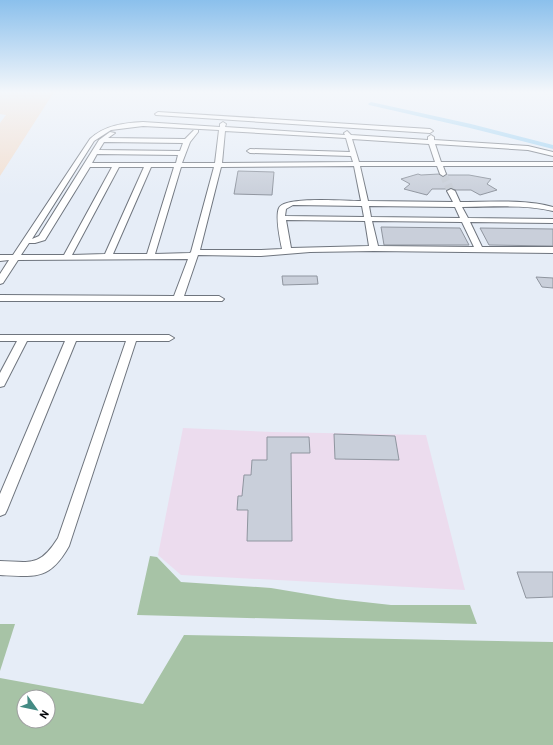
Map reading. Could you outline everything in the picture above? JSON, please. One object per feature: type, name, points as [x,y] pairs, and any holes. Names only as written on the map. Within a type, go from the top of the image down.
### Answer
[{"type":"street","points":[[0,281],[98,134],[110,129],[122,127]]},
{"type":"street","points":[[158,127],[530,152],[545,151],[553,154]]},
{"type":"street","points":[[178,299],[194,254],[218,165],[223,127]]},
{"type":"street","points":[[346,127],[357,166],[374,248]]},
{"type":"street","points":[[408,127],[429,128],[432,145],[439,166],[444,174]]},
{"type":"street","points":[[26,241],[35,241],[42,238],[102,140],[106,136],[114,132],[139,128],[222,131]]},
{"type":"street","points":[[150,257],[182,153],[187,141],[196,131]]},
{"type":"street","points":[[102,140],[187,141]]},
{"type":"street","points":[[247,166],[252,143]]},
{"type":"street","points":[[250,151],[354,154]]},
{"type":"street","points":[[96,152],[182,153]]},
{"type":"street","points":[[88,165],[439,166],[553,164]]},
{"type":"street","points":[[67,257],[116,166]]},
{"type":"street","points":[[108,257],[148,166]]},
{"type":"street","points":[[451,191],[459,205],[479,250]]},
{"type":"street","points":[[287,250],[284,243],[282,210],[285,205],[292,203],[542,206],[553,209]]},
{"type":"street","points":[[282,218],[553,222]]},
{"type":"street","points":[[0,258],[150,257],[194,254],[261,253],[287,250],[374,248],[553,250]]},
{"type":"street","points":[[0,298],[219,299]]},
{"type":"street","points":[[0,338],[169,338]]},
{"type":"street","points":[[0,383],[24,338]]},
{"type":"street","points":[[0,510],[72,338]]},
{"type":"street","points":[[0,568],[36,569],[46,565],[56,556],[64,541],[132,338]]},
{"type":"shaded area","points":[[0,127],[32,127],[0,176]]},
{"type":"shaded area","points":[[183,428],[272,432],[426,435],[465,590],[181,575],[158,555]]},
{"type":"green space","points":[[150,556],[157,557],[181,582],[271,588],[337,599],[391,605],[470,605],[477,624],[137,615]]},
{"type":"green space","points":[[0,624],[15,624],[0,671]]},
{"type":"green space","points":[[184,635],[553,642],[553,745],[0,745],[0,678],[143,704]]},
{"type":"building","points":[[238,171],[274,172],[272,195],[234,194]]},
{"type":"building","points":[[418,174],[439,174],[442,177],[447,175],[469,175],[491,179],[487,184],[497,190],[480,195],[471,190],[456,190],[450,188],[432,189],[427,195],[404,189],[410,184],[401,179]]},
{"type":"building","points":[[381,227],[460,228],[469,245],[384,245]]},
{"type":"building","points":[[480,228],[553,229],[553,246],[489,245]]},
{"type":"building","points":[[282,276],[317,276],[318,284],[283,285]]},
{"type":"building","points":[[536,277],[553,278],[553,288],[542,287]]},
{"type":"building","points":[[334,434],[395,436],[399,460],[335,459]]},
{"type":"building","points":[[267,437],[309,437],[310,453],[291,453],[292,541],[247,541],[248,510],[237,510],[238,496],[242,496],[244,475],[251,475],[252,460],[267,460]]},
{"type":"building","points":[[517,572],[553,572],[553,597],[526,598]]},
{"type":"waterway","points":[[474,127],[553,147]]},
{"type":"tunnel","points":[[443,174],[451,191]]}]
